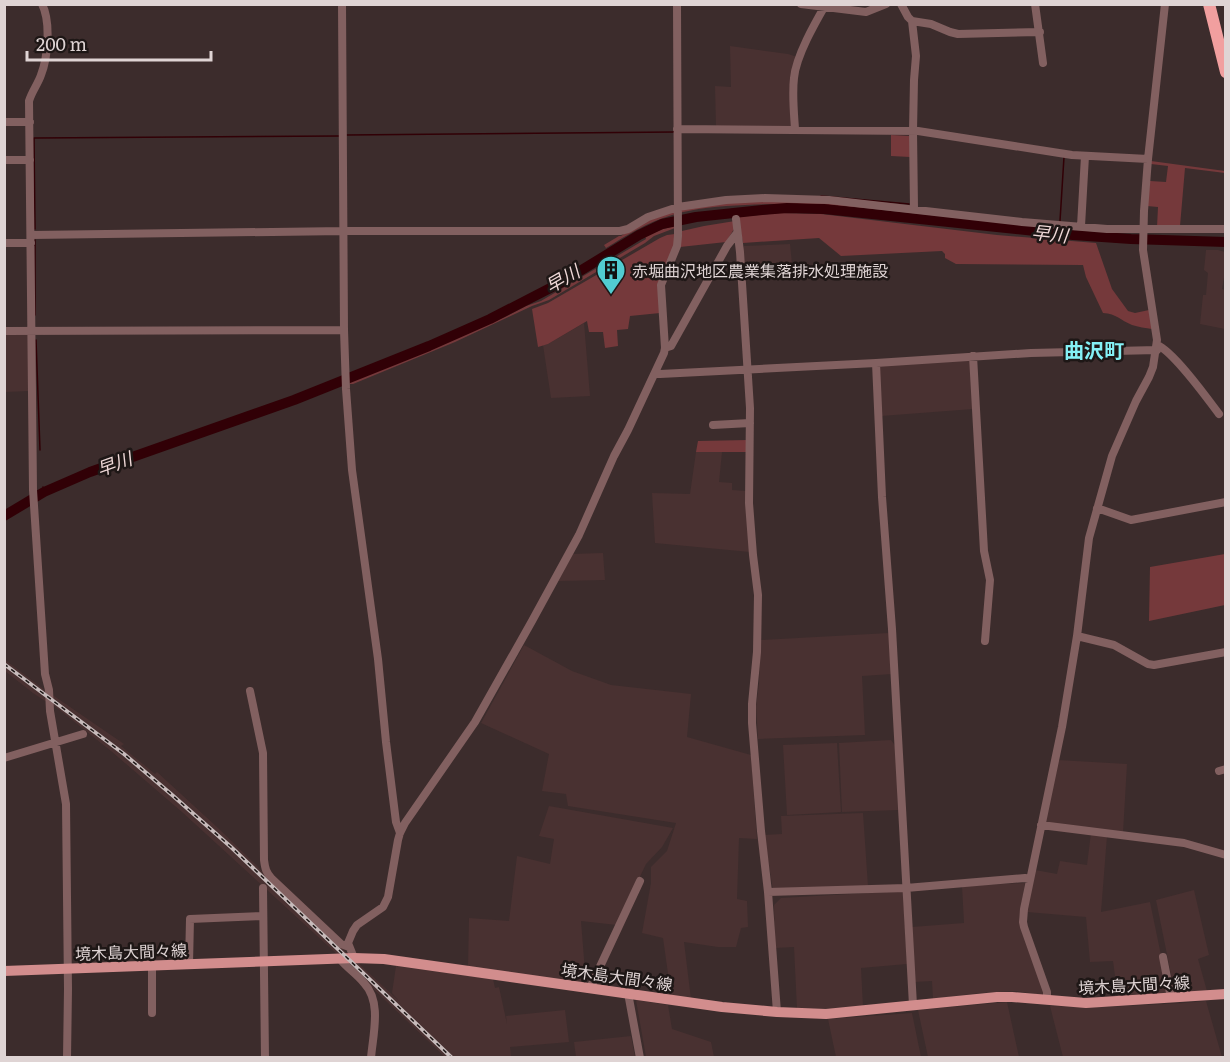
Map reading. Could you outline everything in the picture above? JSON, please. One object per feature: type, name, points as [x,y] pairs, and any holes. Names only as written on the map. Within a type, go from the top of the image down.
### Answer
[{"type":"highway","points":[[1209,4],[1225,68]]},
{"type":"main road","name":"境木島大間々線","points":[[4,971],[340,959],[352,953],[590,988],[777,1012],[836,1013],[997,997],[1086,1003],[1226,994]]},
{"type":"street","points":[[42,4],[47,21],[45,57],[41,74],[30,97],[33,490],[45,674],[50,690],[49,704],[66,804],[67,1058]]},
{"type":"street","points":[[342,4],[346,386],[352,470],[378,659],[395,811],[400,833]]},
{"type":"street","points":[[352,953],[350,939],[357,925],[383,907],[388,897],[400,833],[405,823],[475,722],[579,535],[665,348],[660,289],[677,246],[678,228],[676,4]]},
{"type":"street","points":[[801,4],[866,12],[886,4]]},
{"type":"street","points":[[901,4],[912,21],[931,24],[958,34],[1040,32]]},
{"type":"street","points":[[1035,4],[1043,63]]},
{"type":"street","points":[[1047,1000],[1047,992],[1023,922],[1024,909],[1062,728],[1077,636],[1089,538],[1112,456],[1149,377],[1157,347],[1143,247],[1148,159],[1165,4]]},
{"type":"street","points":[[795,129],[794,78],[796,69],[826,6]]},
{"type":"street","points":[[912,21],[916,56],[913,131],[914,208]]},
{"type":"street","points":[[4,122],[30,122]]},
{"type":"street","points":[[678,129],[913,131],[1072,155],[1148,159]]},
{"type":"street","points":[[1081,226],[1085,156]]},
{"type":"street","points":[[4,160],[30,160]]},
{"type":"street","points":[[4,243],[31,239],[344,231],[620,231],[648,218],[678,209],[709,202],[744,198],[829,200],[1022,222],[1107,229],[1226,230]]},
{"type":"street","points":[[736,219],[750,423],[749,503],[758,595],[752,723],[777,1012]]},
{"type":"street","points":[[665,348],[671,345],[727,246],[737,233]]},
{"type":"street","points":[[4,331],[344,330]]},
{"type":"street","points":[[655,373],[1161,346],[1219,414]]},
{"type":"street","points":[[973,356],[984,551],[990,580],[985,641]]},
{"type":"street","points":[[876,363],[913,1005]]},
{"type":"street","points":[[713,425],[750,423]]},
{"type":"street","points":[[1097,508],[1131,520],[1226,502]]},
{"type":"street","points":[[1077,636],[1114,645],[1154,665],[1226,652]]},
{"type":"street","points":[[250,691],[263,753],[265,869],[272,879],[352,953]]},
{"type":"street","points":[[4,758],[83,734]]},
{"type":"street","points":[[1041,825],[1184,843],[1226,855]]},
{"type":"street","points":[[768,892],[906,888],[1030,879]]},
{"type":"street","points":[[590,988],[640,881]]},
{"type":"street","points":[[263,888],[265,1058]]},
{"type":"street","points":[[189,964],[190,919],[263,916]]},
{"type":"street","points":[[1163,957],[1171,998]]},
{"type":"street","points":[[340,959],[371,991],[375,1010],[371,1058]]},
{"type":"street","points":[[152,965],[152,1014]]},
{"type":"street","points":[[628,993],[640,1058]]},
{"type":"shaded area","points":[[730,46],[797,57],[790,127],[716,127],[715,86],[731,87]]},
{"type":"shaded area","points":[[891,135],[910,136],[910,157],[891,156]]},
{"type":"shaded area","points":[[1151,161],[1225,171],[1225,173],[1185,168],[1180,226],[1157,227],[1158,207],[1147,206],[1150,181],[1166,182],[1168,166],[1151,164]]},
{"type":"shaded area","points":[[830,201],[950,217],[822,205],[726,206],[672,215],[646,225],[606,248],[604,245],[643,221],[684,209],[720,202]]},
{"type":"shaded area","points":[[780,213],[821,214],[997,235],[1096,243],[1112,289],[1128,311],[1135,313],[1149,310],[1152,329],[1132,325],[1115,316],[1103,313],[1086,277],[1083,265],[956,264],[945,258],[942,251],[841,256],[819,238],[743,243],[738,217]]},
{"type":"shaded area","points":[[735,221],[734,229],[726,242],[680,247],[682,231]]},
{"type":"shaded area","points":[[675,226],[675,228],[654,236],[549,300],[353,384],[349,382],[541,301],[646,239],[645,236]]},
{"type":"shaded area","points":[[675,234],[675,243],[658,286],[660,313],[630,316],[628,329],[617,330],[618,346],[605,348],[603,332],[589,332],[587,321],[548,344],[538,347],[532,309],[548,303],[660,238]]},
{"type":"shaded area","points":[[790,244],[792,264],[743,265],[744,246]]},
{"type":"shaded area","points":[[1206,250],[1225,252],[1222,289],[1225,290],[1225,329],[1200,324],[1208,273],[1204,270]]},
{"type":"shaded area","points":[[584,323],[590,396],[551,398],[543,345]]},
{"type":"shaded area","points":[[4,334],[30,334],[29,391],[5,392]]},
{"type":"shaded area","points":[[971,360],[973,409],[881,416],[879,366]]},
{"type":"shaded area","points":[[748,440],[747,452],[696,452],[698,441]]},
{"type":"shaded area","points":[[696,452],[722,452],[719,482],[732,483],[732,490],[746,491],[750,552],[655,543],[652,493],[690,494]]},
{"type":"shaded area","points":[[603,553],[605,580],[558,581],[573,554]]},
{"type":"shaded area","points":[[1225,554],[1225,605],[1149,621],[1150,567]]},
{"type":"shaded area","points":[[889,633],[892,674],[862,676],[865,735],[758,739],[756,707],[760,640]]},
{"type":"shaded area","points":[[524,645],[572,671],[611,685],[691,694],[687,737],[751,755],[757,839],[739,838],[737,899],[747,901],[748,927],[741,928],[736,947],[684,942],[691,999],[671,995],[663,938],[642,933],[651,883],[651,867],[667,851],[676,823],[568,806],[566,794],[542,791],[549,754],[481,723]]},
{"type":"shaded area","points":[[4,659],[46,691],[47,701],[5,671]]},
{"type":"shaded area","points":[[54,696],[124,744],[121,746],[155,774],[157,772],[348,954],[339,956],[182,812],[52,704],[51,697]]},
{"type":"shaded area","points":[[891,740],[896,747],[898,810],[842,812],[839,743]]},
{"type":"shaded area","points":[[837,743],[841,812],[787,815],[783,745]]},
{"type":"shaded area","points":[[1058,760],[1127,764],[1123,833],[1044,823]]},
{"type":"shaded area","points":[[549,806],[673,828],[662,847],[646,864],[617,925],[581,921],[586,984],[468,967],[469,918],[509,921],[517,856],[550,864],[554,839],[539,836]]},
{"type":"shaded area","points":[[863,813],[868,886],[773,890],[764,835],[782,834],[781,816]]},
{"type":"shaded area","points":[[1091,833],[1107,836],[1101,912],[1150,902],[1169,994],[1118,998],[1113,961],[1090,962],[1086,917],[1027,912],[1035,870],[1057,874],[1060,861],[1087,865]]},
{"type":"shaded area","points":[[1025,883],[1019,918],[1022,933],[1044,993],[1042,995],[1016,991],[933,999],[932,981],[914,982],[912,927],[964,923],[962,886]]},
{"type":"shaded area","points":[[1194,890],[1209,955],[1198,959],[1207,991],[1175,994],[1156,900]]},
{"type":"shaded area","points":[[903,891],[907,964],[861,968],[863,1007],[827,1010],[797,1009],[794,947],[775,948],[774,905],[781,898]]},
{"type":"shaded area","points":[[344,961],[356,961],[399,1001],[392,993],[396,966],[493,979],[495,988],[499,987],[507,1024],[506,1016],[565,1010],[569,1042],[510,1047],[511,1057],[445,1057]]},
{"type":"shaded area","points":[[636,1000],[668,1005],[672,1029],[711,1042],[714,1057],[646,1057]]},
{"type":"shaded area","points":[[1206,1001],[1222,1057],[1063,1057],[1050,1006],[1105,1007]]},
{"type":"shaded area","points":[[1007,1002],[1019,1057],[928,1057],[918,1010]]},
{"type":"shaded area","points":[[912,1013],[921,1057],[836,1057],[828,1019]]},
{"type":"shaded area","points":[[631,1036],[635,1057],[576,1057],[574,1042]]},
{"type":"waterway","points":[[347,135],[674,132]]},
{"type":"waterway","points":[[35,229],[34,138],[339,136]]},
{"type":"waterway","points":[[1060,221],[1064,157]]},
{"type":"waterway","points":[[821,196],[909,204]]},
{"type":"waterway","name":"早川","points":[[4,516],[44,492],[90,472],[294,400],[490,319],[562,282],[639,235],[662,224],[696,217],[762,210],[824,209],[1073,235],[1226,242]]},
{"type":"waterway","points":[[35,240],[35,315]]},
{"type":"waterway","points":[[36,340],[40,450]]},
{"type":"waterway","name":"早川","points":[[43,487],[44,492]]},
{"type":"railway","points":[[4,664],[124,754],[171,794],[231,847],[452,1058]]},
{"type":"place","name":"赤堀曲沢地区農業集落排水処理施設","points":[[611,296]]},
{"type":"district","name":"曲沢町","points":[[1094,349]]}]
